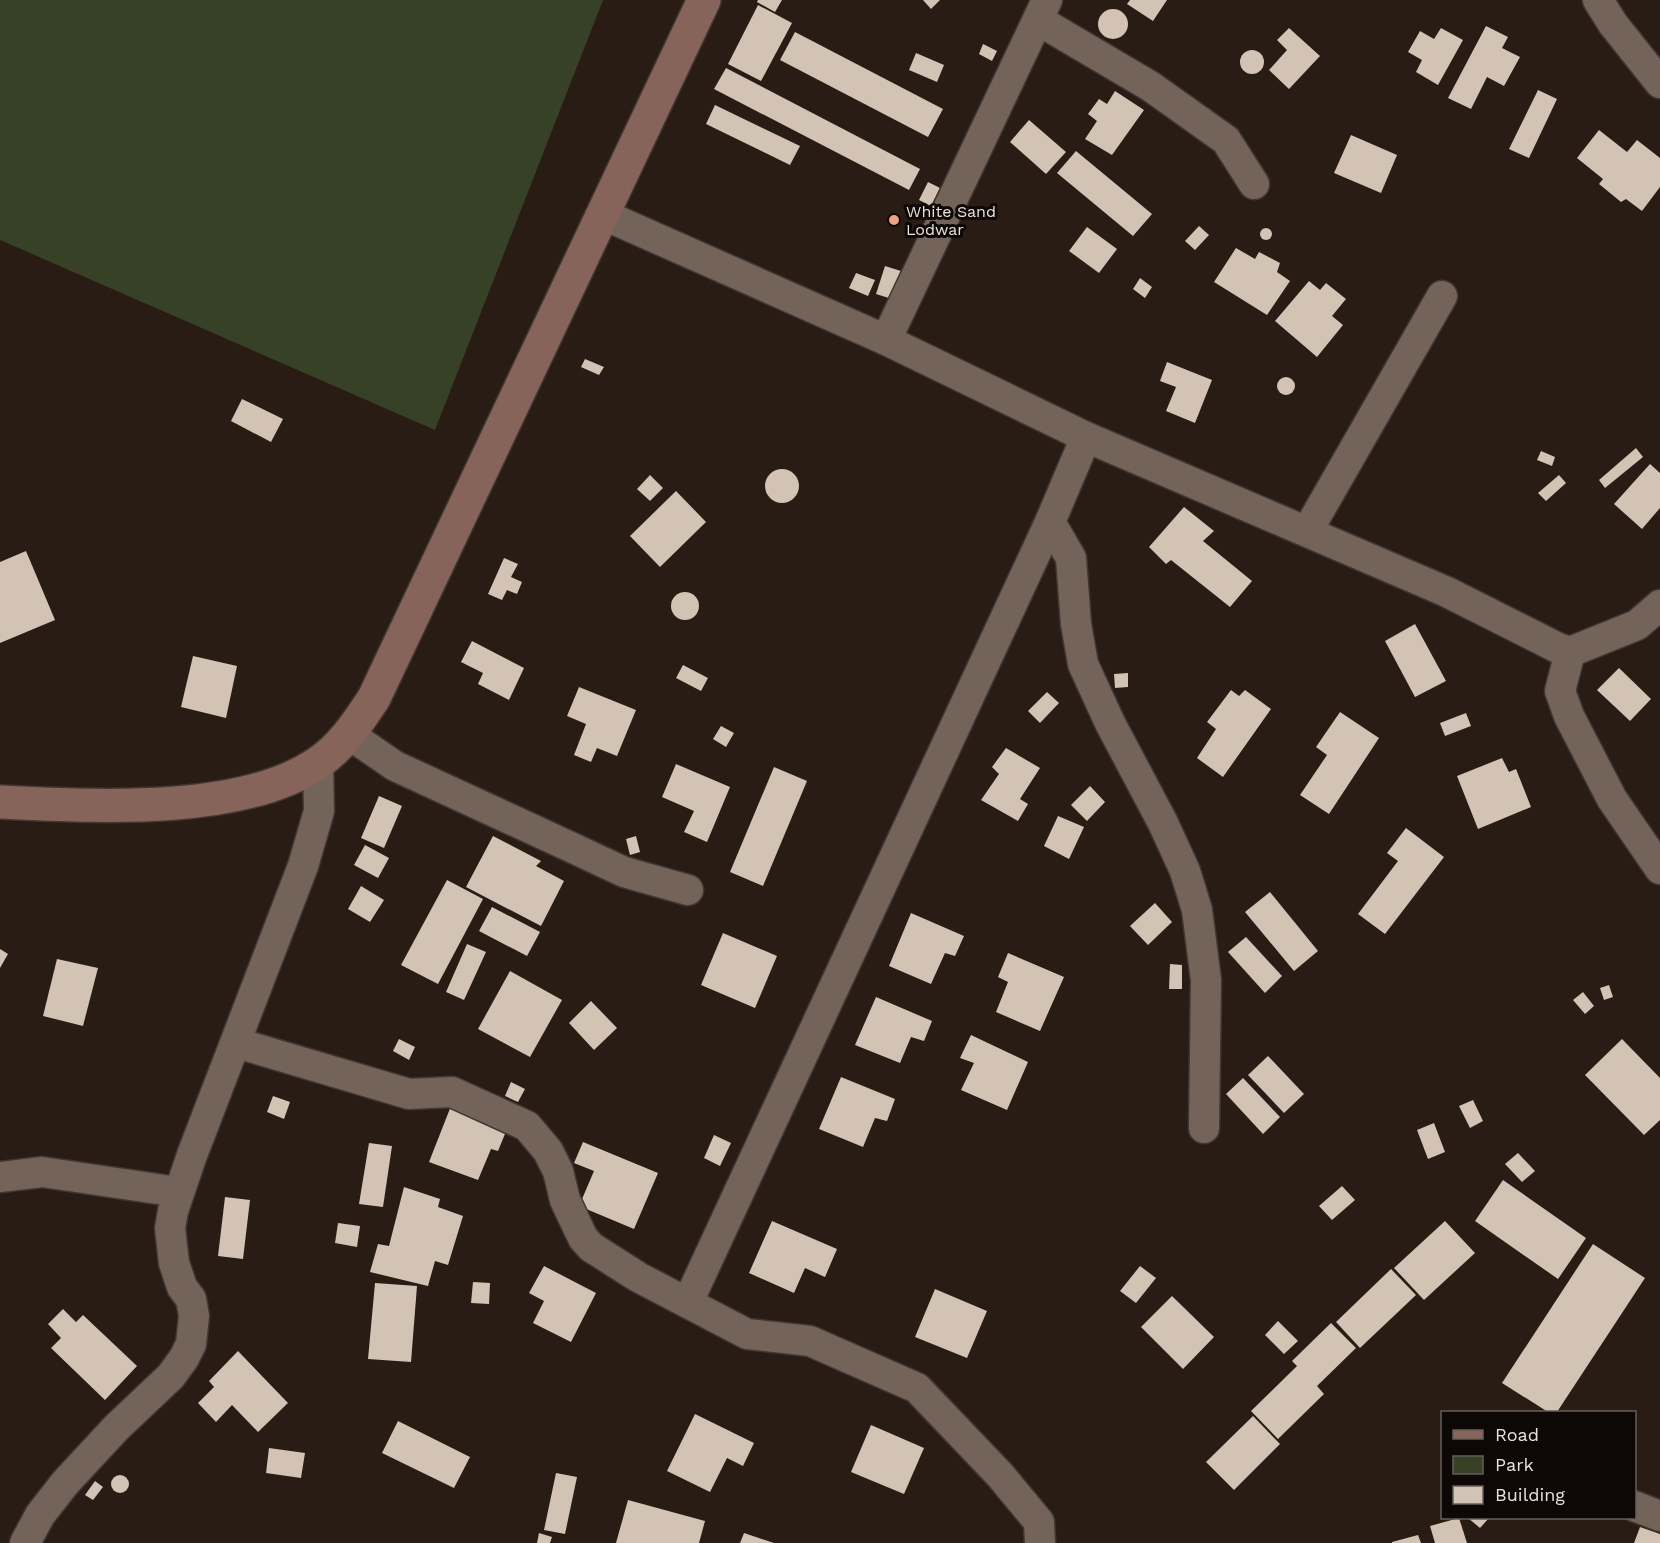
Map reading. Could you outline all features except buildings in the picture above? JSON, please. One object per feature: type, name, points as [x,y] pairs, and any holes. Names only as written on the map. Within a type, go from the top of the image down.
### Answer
[{"type":"street","points":[[0,802],[92,806],[222,799],[274,785],[318,763],[350,735],[374,698],[604,216],[704,0]]},
{"type":"street","points":[[1598,0],[1613,24],[1660,83]]},
{"type":"street","points":[[886,339],[1044,5],[1150,86],[1226,140],[1254,184]]},
{"type":"street","points":[[604,216],[886,339],[1086,437],[1308,530],[1447,592],[1570,652],[1637,625],[1660,605]]},
{"type":"street","points":[[1308,530],[1442,296]]},
{"type":"street","points":[[688,1302],[1050,522],[1086,437]]},
{"type":"street","points":[[1050,522],[1071,558],[1076,624],[1083,664],[1110,723],[1185,870],[1197,910],[1206,980],[1204,1128]]},
{"type":"street","points":[[1570,652],[1560,691],[1569,716],[1612,799],[1660,869]]},
{"type":"street","points":[[350,735],[395,766],[624,872],[688,890]]},
{"type":"street","points":[[25,1543],[40,1515],[65,1483],[116,1428],[171,1376],[184,1358],[194,1332],[191,1299],[176,1273],[170,1228],[178,1192],[303,866],[319,811],[318,763]]},
{"type":"street","points":[[237,1043],[409,1094],[452,1092],[518,1121],[534,1132],[548,1151],[558,1171],[565,1200],[583,1238],[591,1247],[638,1277],[747,1334],[810,1341],[917,1388],[1000,1475],[1039,1522],[1040,1543]]},
{"type":"street","points":[[0,1177],[42,1172],[178,1192]]},
{"type":"street","points":[[1636,1506],[1660,1516]]},
{"type":"green space","points":[[0,0],[603,0],[435,430],[0,240]]},
{"type":"place","name":"White Sand Lodwar","points":[[894,220]]}]
